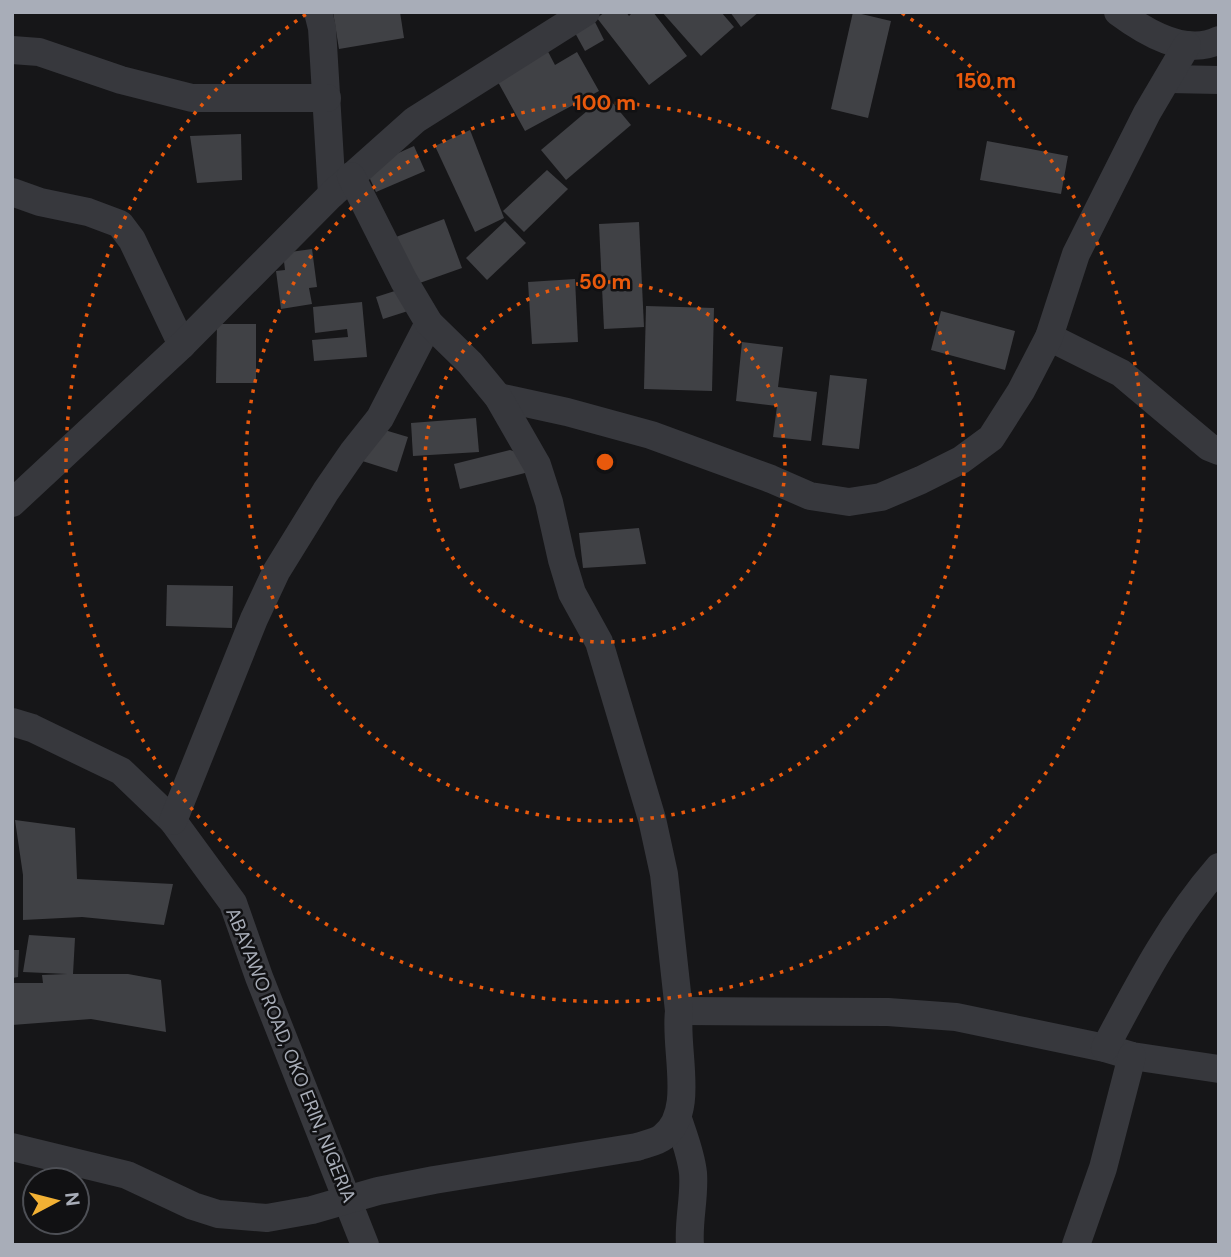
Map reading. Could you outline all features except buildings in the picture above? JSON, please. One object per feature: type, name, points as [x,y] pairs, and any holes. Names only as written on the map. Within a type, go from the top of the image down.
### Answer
[{"type":"street","points":[[12,1147],[127,1175],[193,1206],[218,1214],[267,1218],[433,1180],[638,1147],[662,1138],[678,1119],[683,1098],[677,1040],[679,1011],[664,874],[652,819],[599,642],[572,593],[550,502],[537,465],[498,397],[470,363],[429,323],[341,185],[327,98],[322,28],[318,12]]},
{"type":"street","points":[[12,503],[182,345],[341,185],[415,120],[586,12]]},
{"type":"street","points":[[1118,12],[1161,38],[1187,45],[1208,45],[1219,40]]},
{"type":"street","points":[[498,397],[567,412],[650,435],[810,496],[849,502],[881,497],[921,481],[961,460],[991,438],[1021,391],[1048,337],[1076,254],[1147,113],[1187,45]]},
{"type":"street","points":[[12,50],[39,52],[121,80],[192,98],[327,98]]},
{"type":"street","points":[[1169,79],[1219,80]]},
{"type":"street","points":[[12,192],[40,202],[88,212],[120,224],[132,240],[182,345]]},
{"type":"street","points":[[173,821],[254,619],[276,572],[333,481],[380,418],[429,323]]},
{"type":"street","points":[[1048,337],[1121,373],[1209,447],[1219,451]]},
{"type":"street","name":"ABAYAWO ROAD, OKO ERIN, NIGERIA","points":[[12,722],[32,728],[121,772],[173,821],[233,904],[259,977],[365,1245]]},
{"type":"street","points":[[1105,1048],[1168,933],[1188,903],[1219,867]]},
{"type":"street","points":[[679,1011],[888,1012],[956,1017],[1132,1056],[1219,1069]]},
{"type":"street","points":[[1076,1245],[1103,1168],[1132,1056]]},
{"type":"street","points":[[678,1119],[688,1147],[693,1173],[690,1245]]}]
